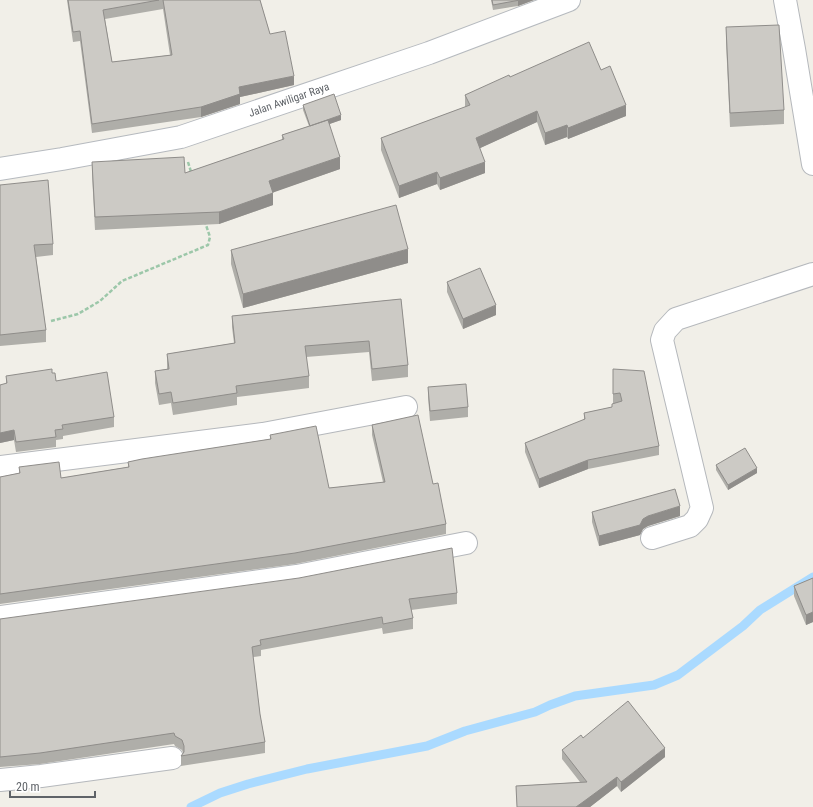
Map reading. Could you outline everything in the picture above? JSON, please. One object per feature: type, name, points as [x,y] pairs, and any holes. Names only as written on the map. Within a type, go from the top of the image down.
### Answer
[{"type":"street","name":"Jalan Awiligar Raya","points":[[0,168],[62,160],[180,137],[429,53],[569,0]]},
{"type":"street","points":[[785,0],[813,164]]},
{"type":"street","points":[[652,538],[690,526],[697,519],[702,508],[662,340],[665,331],[676,319],[813,274]]},
{"type":"street","points":[[0,467],[263,434],[406,407]]},
{"type":"street","points":[[0,617],[297,576],[466,543]]},
{"type":"street","points":[[0,780],[41,776],[172,758]]},
{"type":"path","points":[[180,137],[193,180]]},
{"type":"path","points":[[51,321],[78,314],[100,301],[122,281],[171,259],[208,245],[210,237],[203,216]]},
{"type":"building","points":[[68,0],[159,0],[103,10],[112,62],[172,55],[163,0],[260,0],[270,34],[285,31],[294,76],[239,87],[240,94],[201,107],[92,124],[80,31],[73,32]]},
{"type":"building","points":[[492,0],[520,0],[493,5]]},
{"type":"building","points":[[779,25],[784,110],[730,113],[726,27]]},
{"type":"building","points":[[589,42],[601,70],[610,66],[626,105],[568,128],[567,125],[545,133],[537,111],[476,138],[485,162],[440,178],[437,172],[399,186],[381,138],[470,105],[465,95]]},
{"type":"building","points":[[334,94],[341,115],[310,126],[303,105]]},
{"type":"building","points":[[328,120],[340,157],[269,181],[273,193],[219,212],[95,217],[92,162],[184,157],[185,173],[284,139],[282,135]]},
{"type":"building","points":[[48,180],[53,244],[34,245],[46,330],[0,335],[0,185]]},
{"type":"building","points":[[396,205],[408,249],[243,294],[231,250]]},
{"type":"building","points":[[480,268],[496,305],[463,319],[447,282]]},
{"type":"building","points":[[401,299],[408,365],[372,369],[369,341],[305,346],[309,376],[236,386],[237,393],[173,403],[171,392],[159,394],[155,371],[169,369],[167,354],[235,343],[232,316]]},
{"type":"building","points":[[52,369],[52,373],[55,373],[56,381],[107,372],[114,417],[62,425],[63,429],[55,430],[56,437],[16,442],[14,430],[0,433],[0,385],[7,383],[6,376]]},
{"type":"building","points":[[613,369],[644,371],[659,446],[588,460],[539,479],[525,443],[585,419],[584,413],[612,407],[612,404],[622,401],[620,393],[613,394]]},
{"type":"building","points":[[466,384],[468,407],[430,411],[428,387]]},
{"type":"building","points":[[418,415],[433,484],[438,483],[446,524],[295,553],[0,594],[0,477],[20,473],[19,467],[59,462],[61,478],[129,467],[128,462],[142,459],[271,439],[270,435],[316,426],[329,488],[385,482],[372,425]]},
{"type":"building","points":[[745,448],[757,468],[728,485],[716,465]]},
{"type":"building","points":[[675,489],[680,506],[648,516],[643,519],[640,525],[599,536],[592,512]]},
{"type":"building","points":[[452,548],[457,593],[409,599],[413,618],[383,624],[382,617],[260,640],[261,645],[252,647],[265,742],[181,756],[184,752],[184,746],[182,740],[175,736],[174,733],[40,753],[0,757],[0,619],[299,578]]},
{"type":"building","points":[[813,578],[813,612],[806,615],[794,586]]},
{"type":"building","points":[[628,701],[665,748],[621,782],[617,777],[576,807],[517,807],[516,786],[587,782],[562,750],[581,735],[583,738]]},
{"type":"waterway","points":[[191,807],[220,793],[248,784],[307,769],[427,746],[465,731],[535,712],[575,696],[654,685],[678,675],[743,626],[760,610],[813,577]]}]
